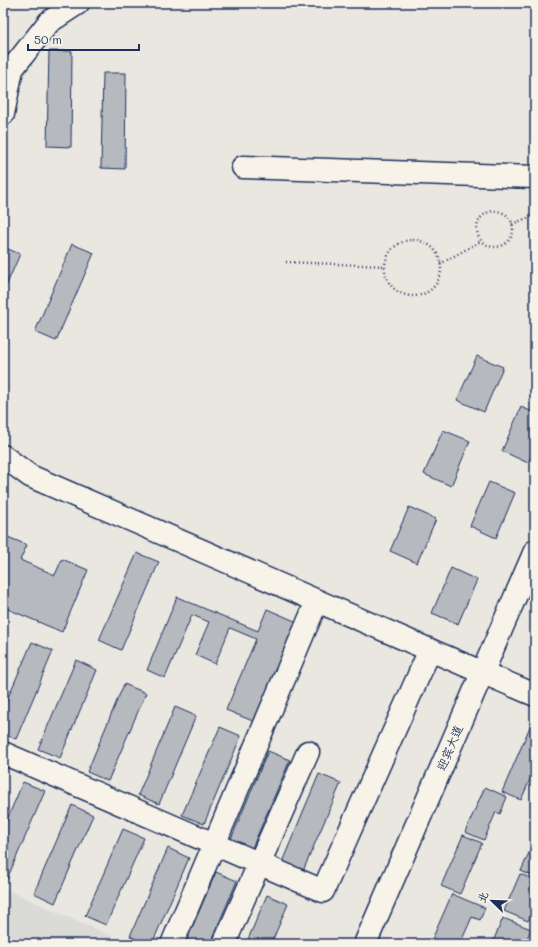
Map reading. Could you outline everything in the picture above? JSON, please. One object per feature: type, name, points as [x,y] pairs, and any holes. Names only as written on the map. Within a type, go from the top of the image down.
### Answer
[{"type":"street","points":[[3,114],[12,69],[48,22],[78,3]]},
{"type":"street","points":[[243,167],[535,177]]},
{"type":"street","points":[[3,456],[30,476],[430,650],[535,694]]},
{"type":"street","name":"迎宾大道","points":[[379,944],[488,675],[535,551]]},
{"type":"street","name":"迎宾大道","points":[[365,944],[488,675],[535,582]]},
{"type":"street","points":[[172,944],[317,601]]},
{"type":"street","points":[[3,752],[323,891],[430,650]]},
{"type":"street","points":[[224,944],[308,752]]},
{"type":"path","points":[[489,212],[501,212],[510,219],[512,224],[511,236],[504,245],[492,247],[481,241],[478,236],[477,224],[484,214],[489,212]]},
{"type":"path","points":[[512,224],[535,215]]},
{"type":"path","points":[[414,240],[423,242],[431,247],[437,255],[440,264],[440,274],[437,282],[432,289],[424,294],[416,296],[403,294],[392,287],[387,280],[385,266],[389,254],[396,246],[404,242],[414,240]]},
{"type":"path","points":[[440,264],[481,241]]},
{"type":"path","points":[[286,262],[385,266]]},
{"type":"shaded area","points":[[3,888],[129,944],[3,944]]},
{"type":"building","points":[[49,51],[72,51],[71,147],[47,146]]},
{"type":"building","points":[[103,73],[126,73],[125,169],[101,168]]},
{"type":"building","points":[[72,244],[94,253],[56,341],[35,332]]},
{"type":"building","points":[[3,247],[20,254],[3,293]]},
{"type":"building","points":[[477,356],[503,367],[484,412],[457,400]]},
{"type":"building","points":[[521,407],[535,413],[535,447],[528,463],[502,451]]},
{"type":"building","points":[[443,430],[470,441],[451,486],[424,474]]},
{"type":"building","points":[[489,482],[515,493],[496,538],[470,526]]},
{"type":"building","points":[[409,507],[436,519],[417,563],[390,551]]},
{"type":"building","points":[[3,535],[27,545],[20,560],[55,575],[62,559],[88,570],[62,632],[3,607]]},
{"type":"building","points":[[137,553],[159,562],[121,650],[99,640]]},
{"type":"building","points":[[451,568],[477,580],[458,624],[432,613]]},
{"type":"building","points":[[177,597],[258,631],[267,609],[297,622],[255,722],[226,710],[256,639],[230,628],[215,664],[195,655],[209,622],[192,615],[165,678],[147,670]]},
{"type":"building","points":[[32,642],[53,651],[16,739],[3,734],[3,709]]},
{"type":"building","points":[[76,660],[97,670],[60,758],[38,749]]},
{"type":"building","points":[[124,684],[146,693],[108,781],[87,772]]},
{"type":"building","points":[[175,707],[196,716],[159,804],[138,795]]},
{"type":"building","points":[[535,715],[535,768],[521,800],[502,792]]},
{"type":"building","points":[[220,727],[241,736],[204,824],[182,815]]},
{"type":"building","points":[[268,751],[290,760],[252,848],[231,839]]},
{"type":"building","points":[[319,774],[341,783],[303,871],[282,862]]},
{"type":"building","points":[[23,782],[45,791],[7,879],[3,877],[3,829]]},
{"type":"building","points":[[485,787],[507,797],[500,814],[496,812],[484,840],[465,832]]},
{"type":"building","points":[[72,805],[93,815],[55,903],[34,893]]},
{"type":"building","points":[[123,829],[144,838],[106,925],[85,916]]},
{"type":"building","points":[[463,835],[482,843],[460,894],[441,886]]},
{"type":"building","points":[[535,839],[535,877],[521,871]]},
{"type":"building","points":[[168,848],[189,858],[152,944],[147,944],[130,936]]},
{"type":"building","points":[[216,872],[237,881],[210,944],[185,944]]},
{"type":"building","points":[[520,874],[535,880],[535,906],[528,921],[504,911]]},
{"type":"building","points":[[452,894],[485,908],[480,920],[472,917],[460,944],[430,944]]},
{"type":"building","points":[[267,895],[288,904],[271,944],[246,944]]},
{"type":"building","points":[[503,918],[531,929],[525,944],[492,944]]}]
